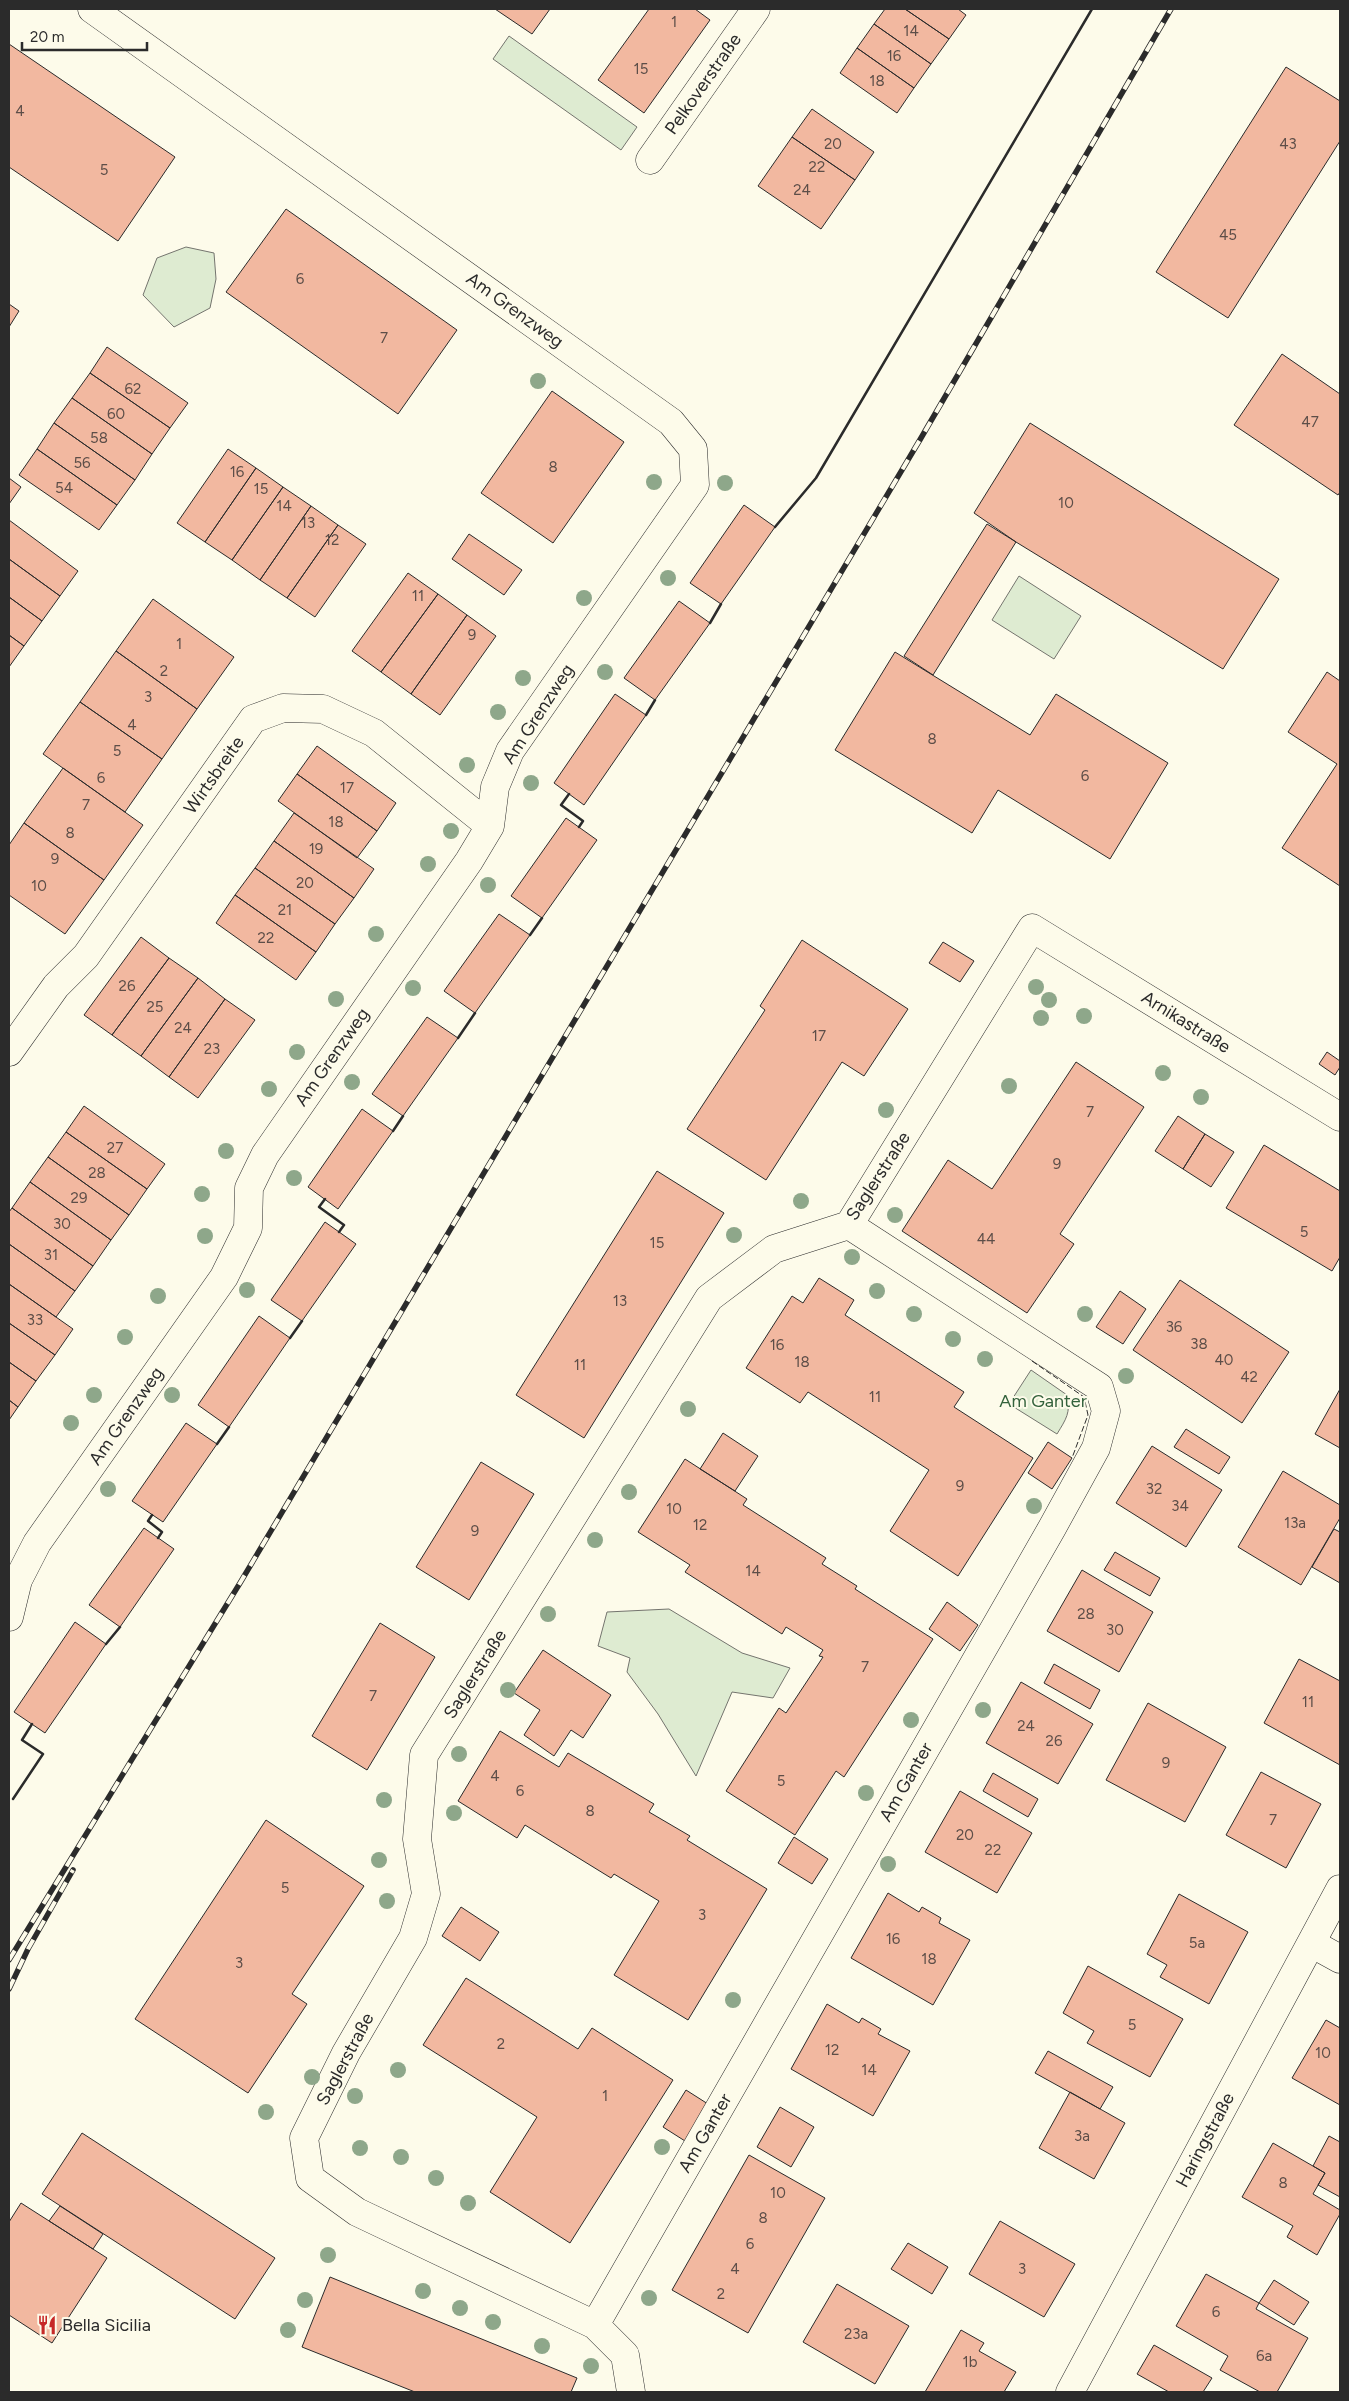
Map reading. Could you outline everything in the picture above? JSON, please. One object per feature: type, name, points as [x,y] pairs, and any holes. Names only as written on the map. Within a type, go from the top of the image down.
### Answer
[{"type":"street","name":"Am Grenzweg","points":[[9,1617],[13,1577],[224,1277],[248,1228],[249,1188],[265,1155],[469,861],[490,826],[495,787],[510,751],[695,485],[693,449],[671,422],[92,9]]},
{"type":"street","name":"Pelkoverstraße","points":[[650,160],[756,9]]},
{"type":"street","name":"Wirtsbreite","points":[[9,1052],[56,986],[86,956],[253,719],[283,708],[323,709],[374,733],[490,826]]},
{"type":"street","name":"Arnikastraße","points":[[1032,928],[1340,1117]]},
{"type":"street","name":"Saglerstraße","points":[[631,2392],[625,2354],[595,2324],[357,2212],[310,2178],[304,2138],[346,2053],[413,1938],[426,1894],[417,1839],[424,1755],[709,1298],[774,1249],[849,1225],[1032,928]]},
{"type":"street","name":"Am Ganter","points":[[595,2324],[1056,1522],[1096,1448],[1106,1411],[1099,1387],[849,1225]]},
{"type":"street","name":"Haringstraße","points":[[1070,2392],[1340,1889]]},
{"type":"street","points":[[1311,1943],[1340,1959]]},
{"type":"green space","points":[[509,36],[637,127],[621,150],[493,59]]},
{"type":"green space","points":[[186,247],[214,253],[216,279],[210,308],[174,327],[143,295],[157,258]]},
{"type":"green space","points":[[1019,576],[1081,616],[1054,659],[992,620]]},
{"type":"green space","name":"Am Ganter","points":[[1031,1370],[1067,1395],[1067,1416],[1057,1434],[1009,1404]]},
{"type":"green space","points":[[669,1609],[742,1653],[790,1668],[773,1698],[732,1692],[696,1776],[658,1714],[627,1672],[630,1658],[598,1646],[607,1612]]},
{"type":"building","points":[[495,9],[550,9],[532,34]]},
{"type":"building","points":[[649,9],[695,9],[710,20],[644,113],[598,80]]},
{"type":"building","points":[[885,9],[905,9],[949,39],[931,64],[874,24]]},
{"type":"building","points":[[905,9],[958,9],[966,15],[949,39]]},
{"type":"building","points":[[874,24],[931,64],[914,88],[857,48]]},
{"type":"building","points":[[9,44],[175,157],[118,241],[9,167]]},
{"type":"building","points":[[857,48],[914,88],[897,113],[840,73]]},
{"type":"building","points":[[1286,67],[1340,101],[1340,141],[1228,318],[1156,272]]},
{"type":"building","points":[[812,109],[874,152],[855,180],[792,137]]},
{"type":"building","points":[[792,137],[855,180],[821,229],[758,186]]},
{"type":"building","points":[[286,209],[457,330],[398,414],[226,292]]},
{"type":"building","points":[[9,304],[19,311],[9,327]]},
{"type":"building","points":[[107,347],[188,403],[170,428],[90,373]]},
{"type":"building","points":[[1282,354],[1340,394],[1340,492],[1338,495],[1234,425]]},
{"type":"building","points":[[90,373],[170,428],[152,454],[72,398]]},
{"type":"building","points":[[552,391],[624,442],[553,543],[481,493]]},
{"type":"building","points":[[72,398],[152,454],[135,480],[54,423]]},
{"type":"building","points":[[54,423],[135,480],[117,505],[37,449]]},
{"type":"building","points":[[1030,423],[1279,579],[1223,669],[1016,542],[974,513]]},
{"type":"building","points":[[37,449],[117,505],[99,530],[19,475]]},
{"type":"building","points":[[228,449],[256,468],[205,542],[177,523]]},
{"type":"building","points":[[256,468],[283,487],[232,560],[205,542]]},
{"type":"building","points":[[9,478],[21,487],[9,504]]},
{"type":"building","points":[[283,487],[311,506],[260,580],[232,560]]},
{"type":"building","points":[[744,505],[775,527],[721,604],[690,583]]},
{"type":"building","points":[[311,506],[338,525],[287,598],[260,580]]},
{"type":"building","points":[[9,520],[78,571],[60,596],[9,559]]},
{"type":"building","points":[[987,524],[1016,542],[933,675],[904,656]]},
{"type":"building","points":[[338,525],[366,544],[315,617],[287,598]]},
{"type":"building","points":[[469,534],[522,570],[504,595],[452,559]]},
{"type":"building","points":[[9,559],[60,596],[42,621],[9,597]]},
{"type":"building","points":[[408,573],[438,594],[381,672],[352,651]]},
{"type":"building","points":[[438,594],[467,615],[411,694],[381,672]]},
{"type":"building","points":[[9,597],[42,621],[24,646],[9,635]]},
{"type":"building","points":[[153,599],[234,657],[197,709],[116,651]]},
{"type":"building","points":[[679,601],[710,623],[655,700],[624,678]]},
{"type":"building","points":[[467,615],[496,636],[440,715],[411,694]]},
{"type":"building","points":[[9,635],[24,646],[9,667]]},
{"type":"building","points":[[116,651],[197,709],[162,759],[80,702]]},
{"type":"building","points":[[895,652],[1030,735],[1056,694],[1168,763],[1110,859],[998,790],[972,833],[835,750]]},
{"type":"building","points":[[1327,672],[1340,681],[1340,886],[1282,848],[1337,764],[1288,732]]},
{"type":"building","points":[[615,694],[646,715],[584,805],[554,783]]},
{"type":"building","points":[[80,702],[162,759],[125,812],[43,754]]},
{"type":"building","points":[[317,746],[396,803],[377,831],[297,774]]},
{"type":"building","points":[[63,768],[143,825],[104,880],[24,823]]},
{"type":"building","points":[[297,774],[377,831],[357,858],[278,801]]},
{"type":"building","points":[[294,813],[374,869],[354,898],[274,841]]},
{"type":"building","points":[[566,818],[597,840],[542,918],[511,896]]},
{"type":"building","points":[[24,823],[104,880],[65,934],[9,895],[9,845]]},
{"type":"building","points":[[274,841],[354,898],[335,924],[255,868]]},
{"type":"building","points":[[255,868],[335,924],[316,952],[235,895]]},
{"type":"building","points":[[235,895],[316,952],[296,980],[216,923]]},
{"type":"building","points":[[499,914],[530,935],[475,1013],[444,991]]},
{"type":"building","points":[[141,937],[169,958],[112,1035],[84,1015]]},
{"type":"building","points":[[802,940],[908,1009],[864,1076],[842,1062],[766,1180],[687,1129],[765,1010],[760,1006]]},
{"type":"building","points":[[943,942],[974,961],[960,982],[929,963]]},
{"type":"building","points":[[169,958],[198,978],[141,1056],[112,1035]]},
{"type":"building","points":[[198,978],[225,999],[169,1077],[141,1056]]},
{"type":"building","points":[[225,999],[255,1020],[198,1098],[169,1077]]},
{"type":"building","points":[[427,1017],[458,1038],[403,1116],[372,1094]]},
{"type":"building","points":[[1327,1052],[1340,1061],[1340,1067],[1335,1075],[1319,1064]]},
{"type":"building","points":[[1076,1062],[1144,1107],[1060,1234],[1074,1244],[1027,1313],[902,1231],[948,1160],[992,1189]]},
{"type":"building","points":[[84,1106],[165,1164],[147,1189],[66,1132]]},
{"type":"building","points":[[362,1109],[393,1131],[338,1209],[308,1187]]},
{"type":"building","points":[[1178,1116],[1205,1134],[1183,1169],[1155,1151]]},
{"type":"building","points":[[66,1132],[147,1189],[129,1215],[48,1157]]},
{"type":"building","points":[[1205,1134],[1234,1152],[1211,1187],[1183,1169]]},
{"type":"building","points":[[1264,1145],[1340,1191],[1340,1257],[1332,1271],[1226,1208]]},
{"type":"building","points":[[48,1157],[129,1215],[111,1240],[30,1182]]},
{"type":"building","points":[[657,1171],[724,1213],[584,1438],[516,1395]]},
{"type":"building","points":[[30,1182],[111,1240],[93,1266],[12,1208]]},
{"type":"building","points":[[12,1208],[93,1266],[75,1291],[9,1244],[9,1212]]},
{"type":"building","points":[[325,1222],[356,1244],[302,1321],[271,1300]]},
{"type":"building","points":[[9,1244],[75,1291],[56,1317],[9,1284]]},
{"type":"building","points":[[819,1278],[854,1300],[845,1315],[964,1392],[954,1407],[1033,1458],[958,1576],[890,1531],[929,1470],[808,1392],[800,1403],[746,1368],[792,1296],[803,1303]]},
{"type":"building","points":[[1180,1280],[1289,1352],[1242,1423],[1133,1350]]},
{"type":"building","points":[[9,1284],[73,1329],[55,1355],[9,1323]]},
{"type":"building","points":[[1120,1291],[1146,1309],[1123,1344],[1096,1327]]},
{"type":"building","points":[[259,1316],[290,1338],[229,1427],[198,1405]]},
{"type":"building","points":[[9,1323],[55,1355],[36,1381],[9,1362]]},
{"type":"building","points":[[9,1362],[36,1381],[18,1407],[9,1400]]},
{"type":"building","points":[[1340,1389],[1340,1448],[1315,1434]]},
{"type":"building","points":[[9,1400],[18,1407],[9,1420]]},
{"type":"building","points":[[186,1423],[217,1444],[163,1522],[132,1501]]},
{"type":"building","points":[[1186,1429],[1230,1457],[1219,1474],[1174,1447]]},
{"type":"building","points":[[723,1433],[758,1456],[735,1491],[700,1469]]},
{"type":"building","points":[[1048,1442],[1072,1458],[1052,1489],[1028,1473]]},
{"type":"building","points":[[1152,1446],[1222,1490],[1186,1547],[1116,1503]]},
{"type":"building","points":[[685,1459],[747,1499],[743,1505],[826,1558],[822,1564],[857,1586],[855,1589],[933,1639],[844,1777],[836,1771],[795,1835],[726,1791],[779,1708],[786,1713],[823,1657],[819,1656],[823,1650],[786,1627],[782,1634],[685,1572],[690,1565],[638,1532]]},
{"type":"building","points":[[481,1462],[534,1494],[469,1600],[416,1567]]},
{"type":"building","points":[[1283,1471],[1340,1505],[1340,1518],[1301,1585],[1238,1547]]},
{"type":"building","points":[[144,1528],[174,1549],[120,1627],[89,1605]]},
{"type":"building","points":[[1334,1529],[1340,1532],[1340,1583],[1312,1567]]},
{"type":"building","points":[[1115,1552],[1160,1578],[1150,1596],[1104,1570]]},
{"type":"building","points":[[1082,1570],[1153,1612],[1119,1672],[1047,1631]]},
{"type":"building","points":[[947,1602],[978,1625],[960,1651],[929,1629]]},
{"type":"building","points":[[75,1622],[106,1644],[45,1733],[14,1712]]},
{"type":"building","points":[[380,1623],[435,1657],[367,1770],[312,1736]]},
{"type":"building","points":[[543,1650],[611,1695],[583,1738],[571,1730],[554,1756],[524,1735],[540,1710],[514,1693]]},
{"type":"building","points":[[1299,1659],[1340,1681],[1340,1765],[1264,1723]]},
{"type":"building","points":[[1054,1664],[1100,1690],[1090,1709],[1044,1683]]},
{"type":"building","points":[[1021,1682],[1093,1724],[1058,1784],[986,1743]]},
{"type":"building","points":[[1148,1703],[1226,1747],[1185,1822],[1106,1780]]},
{"type":"building","points":[[500,1731],[559,1767],[568,1753],[654,1804],[649,1812],[690,1836],[687,1840],[767,1889],[688,2020],[614,1975],[659,1901],[614,1874],[611,1878],[525,1825],[517,1838],[458,1801]]},
{"type":"building","points":[[1261,1772],[1321,1804],[1286,1868],[1226,1835]]},
{"type":"building","points":[[993,1773],[1038,1799],[1028,1817],[983,1791]]},
{"type":"building","points":[[960,1791],[1032,1833],[997,1893],[925,1852]]},
{"type":"building","points":[[266,1820],[364,1886],[292,1994],[307,2004],[248,2093],[135,2019]]},
{"type":"building","points":[[794,1837],[828,1859],[812,1884],[778,1863]]},
{"type":"building","points":[[888,1893],[919,1912],[922,1907],[941,1918],[939,1923],[970,1940],[933,2005],[851,1958]]},
{"type":"building","points":[[1179,1894],[1248,1932],[1209,2004],[1160,1977],[1167,1965],[1147,1954]]},
{"type":"building","points":[[461,1907],[499,1932],[480,1961],[442,1936]]},
{"type":"building","points":[[1088,1966],[1183,2019],[1150,2077],[1087,2043],[1094,2031],[1063,2013]]},
{"type":"building","points":[[466,1978],[578,2049],[592,2028],[673,2080],[570,2243],[490,2192],[537,2117],[423,2045]]},
{"type":"building","points":[[827,2004],[859,2023],[862,2018],[881,2029],[878,2034],[910,2051],[873,2116],[791,2069]]},
{"type":"building","points":[[1326,2020],[1340,2028],[1340,2105],[1292,2078]]},
{"type":"building","points":[[1048,2051],[1113,2087],[1100,2109],[1035,2073]]},
{"type":"building","points":[[686,2090],[708,2104],[685,2141],[663,2127]]},
{"type":"building","points":[[1070,2092],[1125,2123],[1094,2179],[1039,2148]]},
{"type":"building","points":[[780,2107],[814,2127],[791,2167],[757,2147]]},
{"type":"building","points":[[82,2133],[275,2258],[235,2319],[42,2194]]},
{"type":"building","points":[[1329,2136],[1340,2142],[1340,2197],[1318,2185],[1325,2173],[1313,2166]]},
{"type":"building","points":[[1273,2143],[1325,2173],[1313,2194],[1340,2210],[1340,2214],[1317,2255],[1287,2237],[1293,2226],[1242,2197]]},
{"type":"building","points":[[749,2155],[825,2198],[748,2333],[672,2290]]},
{"type":"building","points":[[21,2203],[107,2258],[52,2343],[9,2315],[9,2222]]},
{"type":"building","points":[[60,2206],[103,2234],[93,2249],[49,2221]]},
{"type":"building","points":[[1000,2221],[1075,2264],[1044,2317],[969,2274]]},
{"type":"building","points":[[908,2243],[948,2267],[932,2294],[891,2269]]},
{"type":"building","points":[[1206,2274],[1259,2303],[1256,2309],[1308,2338],[1277,2392],[1260,2392],[1220,2370],[1228,2356],[1176,2326]]},
{"type":"building","points":[[330,2277],[577,2378],[571,2392],[415,2392],[302,2347]]},
{"type":"building","points":[[1274,2280],[1309,2302],[1294,2325],[1259,2303]]},
{"type":"building","points":[[837,2284],[909,2326],[875,2384],[803,2342]]},
{"type":"building","points":[[961,2330],[984,2343],[979,2351],[1016,2372],[1004,2392],[925,2392]]},
{"type":"building","points":[[1154,2345],[1212,2378],[1203,2392],[1169,2392],[1137,2374]]},
{"type":"railway","points":[[9,1960],[240,1583],[921,438],[1171,9]]},
{"type":"railway","points":[[9,1989],[28,1949],[73,1870]]},
{"type":"fence","points":[[1032,1361],[1084,1397],[1088,1415],[1072,1458]]},
{"type":"wall","points":[[775,527],[816,478],[1092,9]]},
{"type":"wall","points":[[710,623],[721,604]]},
{"type":"wall","points":[[646,715],[655,700]]},
{"type":"wall","points":[[569,794],[561,805],[583,821],[579,827]]},
{"type":"wall","points":[[530,935],[542,918]]},
{"type":"wall","points":[[458,1038],[475,1013]]},
{"type":"wall","points":[[393,1131],[403,1116]]},
{"type":"wall","points":[[325,1199],[319,1207],[344,1225],[339,1232]]},
{"type":"wall","points":[[290,1338],[302,1321]]},
{"type":"wall","points":[[217,1444],[229,1427]]},
{"type":"wall","points":[[152,1515],[148,1521],[162,1532],[158,1538]]},
{"type":"wall","points":[[106,1644],[120,1627]]},
{"type":"wall","points":[[13,1799],[43,1754],[22,1740],[32,1724]]},
{"type":"place","name":"Bella Sicilia","points":[[47,2325]]}]
